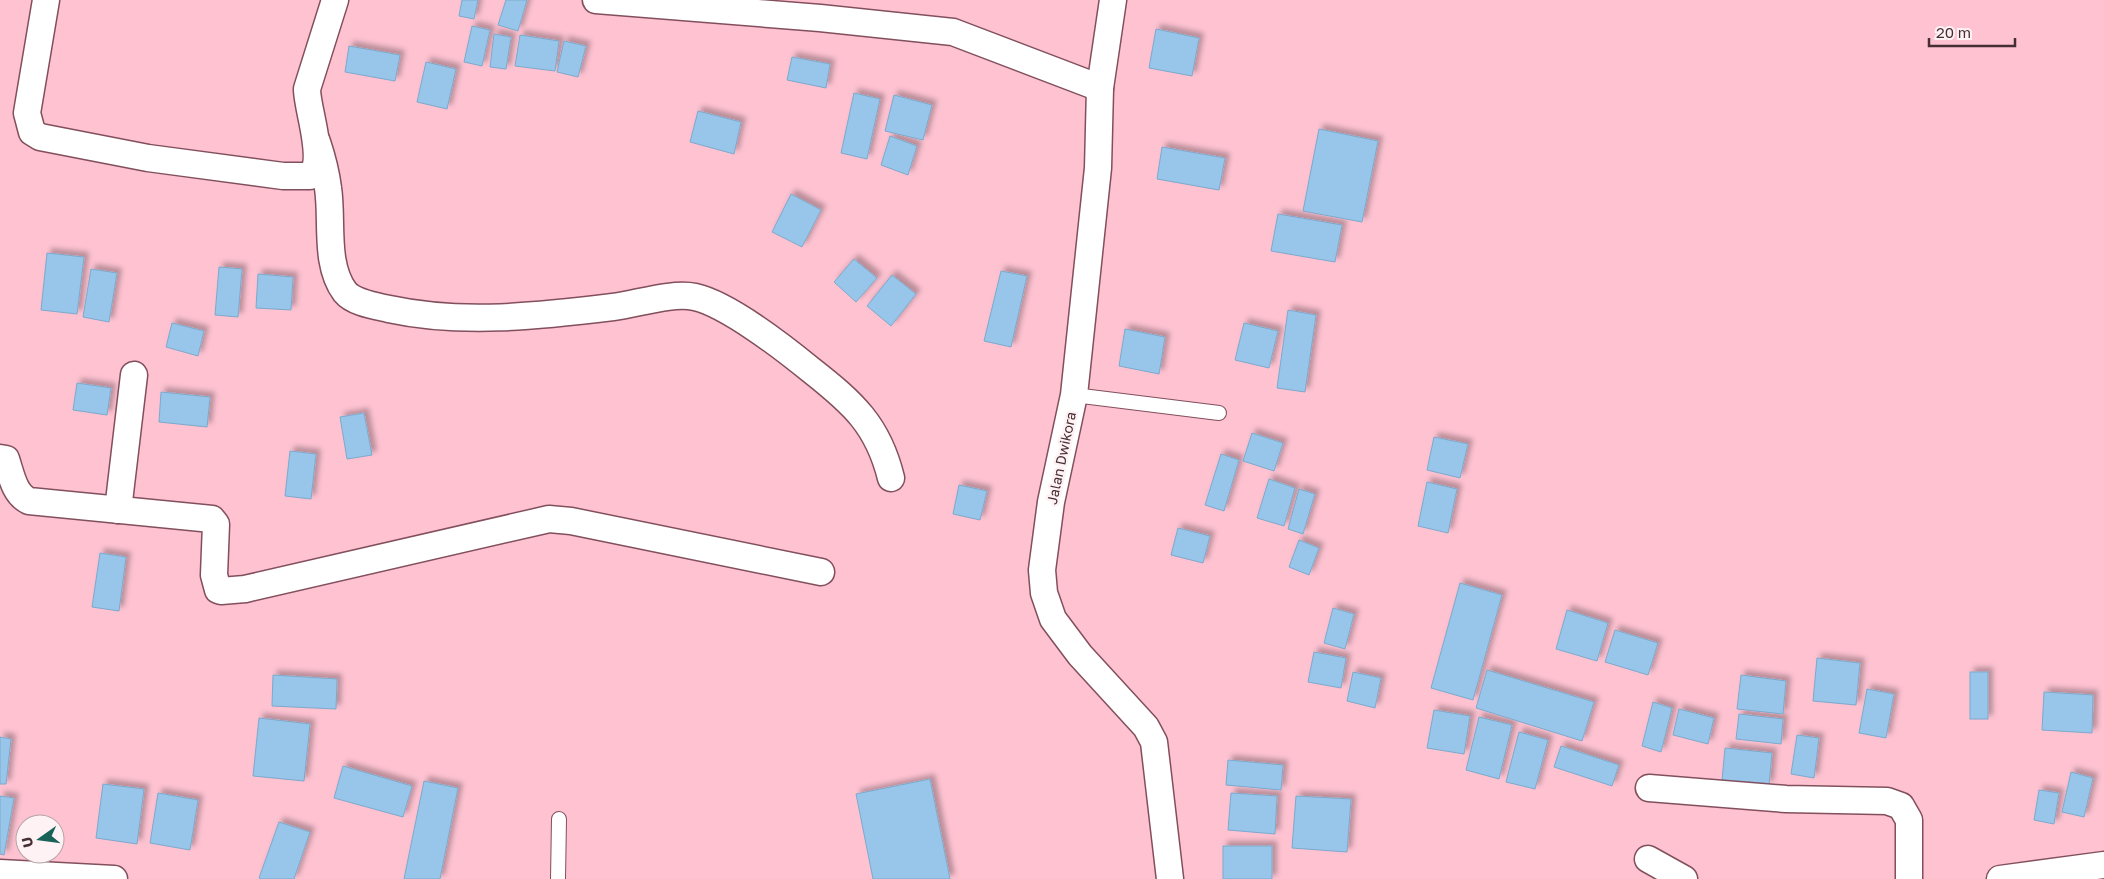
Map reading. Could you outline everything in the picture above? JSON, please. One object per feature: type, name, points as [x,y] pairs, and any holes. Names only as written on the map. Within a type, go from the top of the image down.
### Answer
[{"type":"street","points":[[46,0],[27,114],[32,132],[40,137],[148,158],[283,176],[310,176],[313,173],[316,166],[317,142]]},
{"type":"street","points":[[335,0],[307,89],[307,100],[329,189],[332,256],[338,279],[346,294],[366,303],[418,315],[492,319],[590,310],[671,297],[693,296],[714,303],[792,354],[842,394],[870,426],[884,452],[891,478]]},
{"type":"street","points":[[596,0],[820,18],[953,32],[1100,88]]},
{"type":"street","name":"Jalan Dwikora","points":[[1113,0],[1100,88],[1098,168],[1074,395],[1051,502],[1042,570],[1044,593],[1053,619],[1146,727],[1154,742],[1170,879]]},
{"type":"street","points":[[118,510],[134,375]]},
{"type":"street","points":[[0,458],[6,459],[17,490],[22,498],[29,501],[215,520],[214,575],[218,590],[221,591],[244,589],[549,519],[571,521],[821,572]]},
{"type":"street","points":[[1649,788],[1786,799],[1887,801],[1901,806],[1908,820],[1909,879]]},
{"type":"street","points":[[1648,859],[1684,879]]},
{"type":"street","points":[[2000,879],[2104,865]]},
{"type":"street","points":[[0,874],[114,879]]},
{"type":"lane","points":[[1074,395],[1219,413]]},
{"type":"lane","points":[[558,879],[559,819]]},
{"type":"building","points":[[462,0],[478,0],[474,19],[459,16]]},
{"type":"building","points":[[506,0],[527,0],[518,31],[498,25]]},
{"type":"building","points":[[472,26],[490,30],[482,66],[464,62]]},
{"type":"building","points":[[1156,29],[1199,38],[1192,76],[1149,68]]},
{"type":"building","points":[[494,34],[511,37],[506,69],[490,67]]},
{"type":"building","points":[[520,35],[559,41],[555,71],[515,66]]},
{"type":"building","points":[[564,41],[586,46],[578,77],[557,72]]},
{"type":"building","points":[[349,46],[400,55],[395,81],[345,72]]},
{"type":"building","points":[[792,57],[830,64],[826,88],[787,80]]},
{"type":"building","points":[[426,62],[456,69],[447,109],[417,102]]},
{"type":"building","points":[[854,93],[880,99],[867,159],[841,153]]},
{"type":"building","points":[[894,95],[932,105],[923,140],[885,131]]},
{"type":"building","points":[[698,111],[741,122],[734,154],[690,142]]},
{"type":"building","points":[[1319,129],[1378,141],[1362,222],[1303,211]]},
{"type":"building","points":[[890,136],[917,146],[908,175],[881,165]]},
{"type":"building","points":[[1162,147],[1225,158],[1219,190],[1157,179]]},
{"type":"building","points":[[791,194],[821,210],[802,247],[772,232]]},
{"type":"building","points":[[1278,214],[1342,225],[1335,262],[1271,251]]},
{"type":"building","points":[[47,253],[84,257],[77,314],[41,310]]},
{"type":"building","points":[[854,259],[877,278],[856,302],[834,282]]},
{"type":"building","points":[[219,267],[242,269],[238,317],[215,315]]},
{"type":"building","points":[[91,269],[117,273],[109,322],[83,317]]},
{"type":"building","points":[[1001,271],[1027,276],[1011,347],[984,341]]},
{"type":"building","points":[[258,274],[293,277],[291,310],[256,308]]},
{"type":"building","points":[[892,275],[916,294],[891,326],[867,306]]},
{"type":"building","points":[[1288,310],[1316,315],[1305,392],[1277,388]]},
{"type":"building","points":[[172,323],[204,331],[198,356],[166,347]]},
{"type":"building","points":[[1244,323],[1278,331],[1269,368],[1235,360]]},
{"type":"building","points":[[1125,329],[1165,337],[1159,374],[1119,366]]},
{"type":"building","points":[[77,383],[111,388],[107,415],[73,410]]},
{"type":"building","points":[[161,392],[210,397],[207,427],[159,422]]},
{"type":"building","points":[[364,413],[372,455],[347,459],[340,417]]},
{"type":"building","points":[[1252,433],[1283,443],[1274,471],[1243,461]]},
{"type":"building","points":[[1434,437],[1468,444],[1460,478],[1427,470]]},
{"type":"building","points":[[290,451],[316,454],[311,499],[285,496]]},
{"type":"building","points":[[1221,454],[1239,460],[1224,511],[1205,505]]},
{"type":"building","points":[[1269,479],[1295,488],[1284,526],[1257,518]]},
{"type":"building","points":[[1427,482],[1457,489],[1448,533],[1418,526]]},
{"type":"building","points":[[959,485],[987,491],[980,520],[953,514]]},
{"type":"building","points":[[1299,489],[1315,494],[1303,534],[1288,529]]},
{"type":"building","points":[[1178,528],[1210,536],[1203,563],[1171,555]]},
{"type":"building","points":[[1299,540],[1319,548],[1309,575],[1289,567]]},
{"type":"building","points":[[100,553],[126,557],[119,611],[92,607]]},
{"type":"building","points":[[1460,583],[1502,595],[1473,700],[1431,688]]},
{"type":"building","points":[[1333,608],[1354,614],[1345,649],[1324,643]]},
{"type":"building","points":[[1567,610],[1608,623],[1597,661],[1556,649]]},
{"type":"building","points":[[1615,630],[1658,643],[1648,675],[1605,662]]},
{"type":"building","points":[[1314,652],[1346,658],[1341,688],[1308,682]]},
{"type":"building","points":[[1817,658],[1860,663],[1856,705],[1813,701]]},
{"type":"building","points":[[1487,670],[1594,702],[1582,741],[1476,708]]},
{"type":"building","points":[[1353,672],[1381,678],[1375,708],[1347,701]]},
{"type":"building","points":[[1970,672],[1988,672],[1988,719],[1970,719]]},
{"type":"building","points":[[273,675],[337,679],[336,709],[272,706]]},
{"type":"building","points":[[1741,675],[1786,681],[1783,714],[1737,709]]},
{"type":"building","points":[[1867,689],[1894,694],[1886,738],[1859,733]]},
{"type":"building","points":[[2044,692],[2093,695],[2092,733],[2042,730]]},
{"type":"building","points":[[1653,702],[1672,708],[1661,752],[1642,746]]},
{"type":"building","points":[[1679,709],[1714,718],[1708,744],[1673,735]]},
{"type":"building","points":[[1434,710],[1470,716],[1464,754],[1427,748]]},
{"type":"building","points":[[1739,714],[1783,719],[1781,744],[1736,739]]},
{"type":"building","points":[[1479,717],[1512,725],[1499,779],[1466,770]]},
{"type":"building","points":[[259,718],[310,724],[304,781],[253,776]]},
{"type":"building","points":[[1519,732],[1548,740],[1535,789],[1506,782]]},
{"type":"building","points":[[1797,735],[1819,738],[1814,778],[1791,774]]},
{"type":"building","points":[[0,737],[11,739],[6,784],[0,784]]},
{"type":"building","points":[[1561,746],[1619,765],[1612,786],[1554,767]]},
{"type":"building","points":[[1725,748],[1772,753],[1769,785],[1722,780]]},
{"type":"building","points":[[1228,760],[1283,765],[1281,790],[1226,785]]},
{"type":"building","points":[[343,766],[412,786],[403,817],[334,798]]},
{"type":"building","points":[[2071,772],[2093,778],[2084,817],[2062,812]]},
{"type":"building","points":[[930,779],[950,879],[873,879],[856,794]]},
{"type":"building","points":[[424,781],[458,788],[440,879],[404,879]]},
{"type":"building","points":[[103,784],[144,789],[137,844],[96,838]]},
{"type":"building","points":[[2039,790],[2059,793],[2054,824],[2034,820]]},
{"type":"building","points":[[158,793],[198,800],[190,850],[150,843]]},
{"type":"building","points":[[1231,793],[1277,796],[1275,834],[1228,830]]},
{"type":"building","points":[[0,796],[14,798],[4,855],[0,854]]},
{"type":"building","points":[[1296,796],[1351,799],[1347,852],[1292,848]]},
{"type":"building","points":[[279,822],[310,832],[294,879],[262,879],[259,878]]},
{"type":"building","points":[[1223,846],[1272,846],[1272,879],[1223,879]]}]
